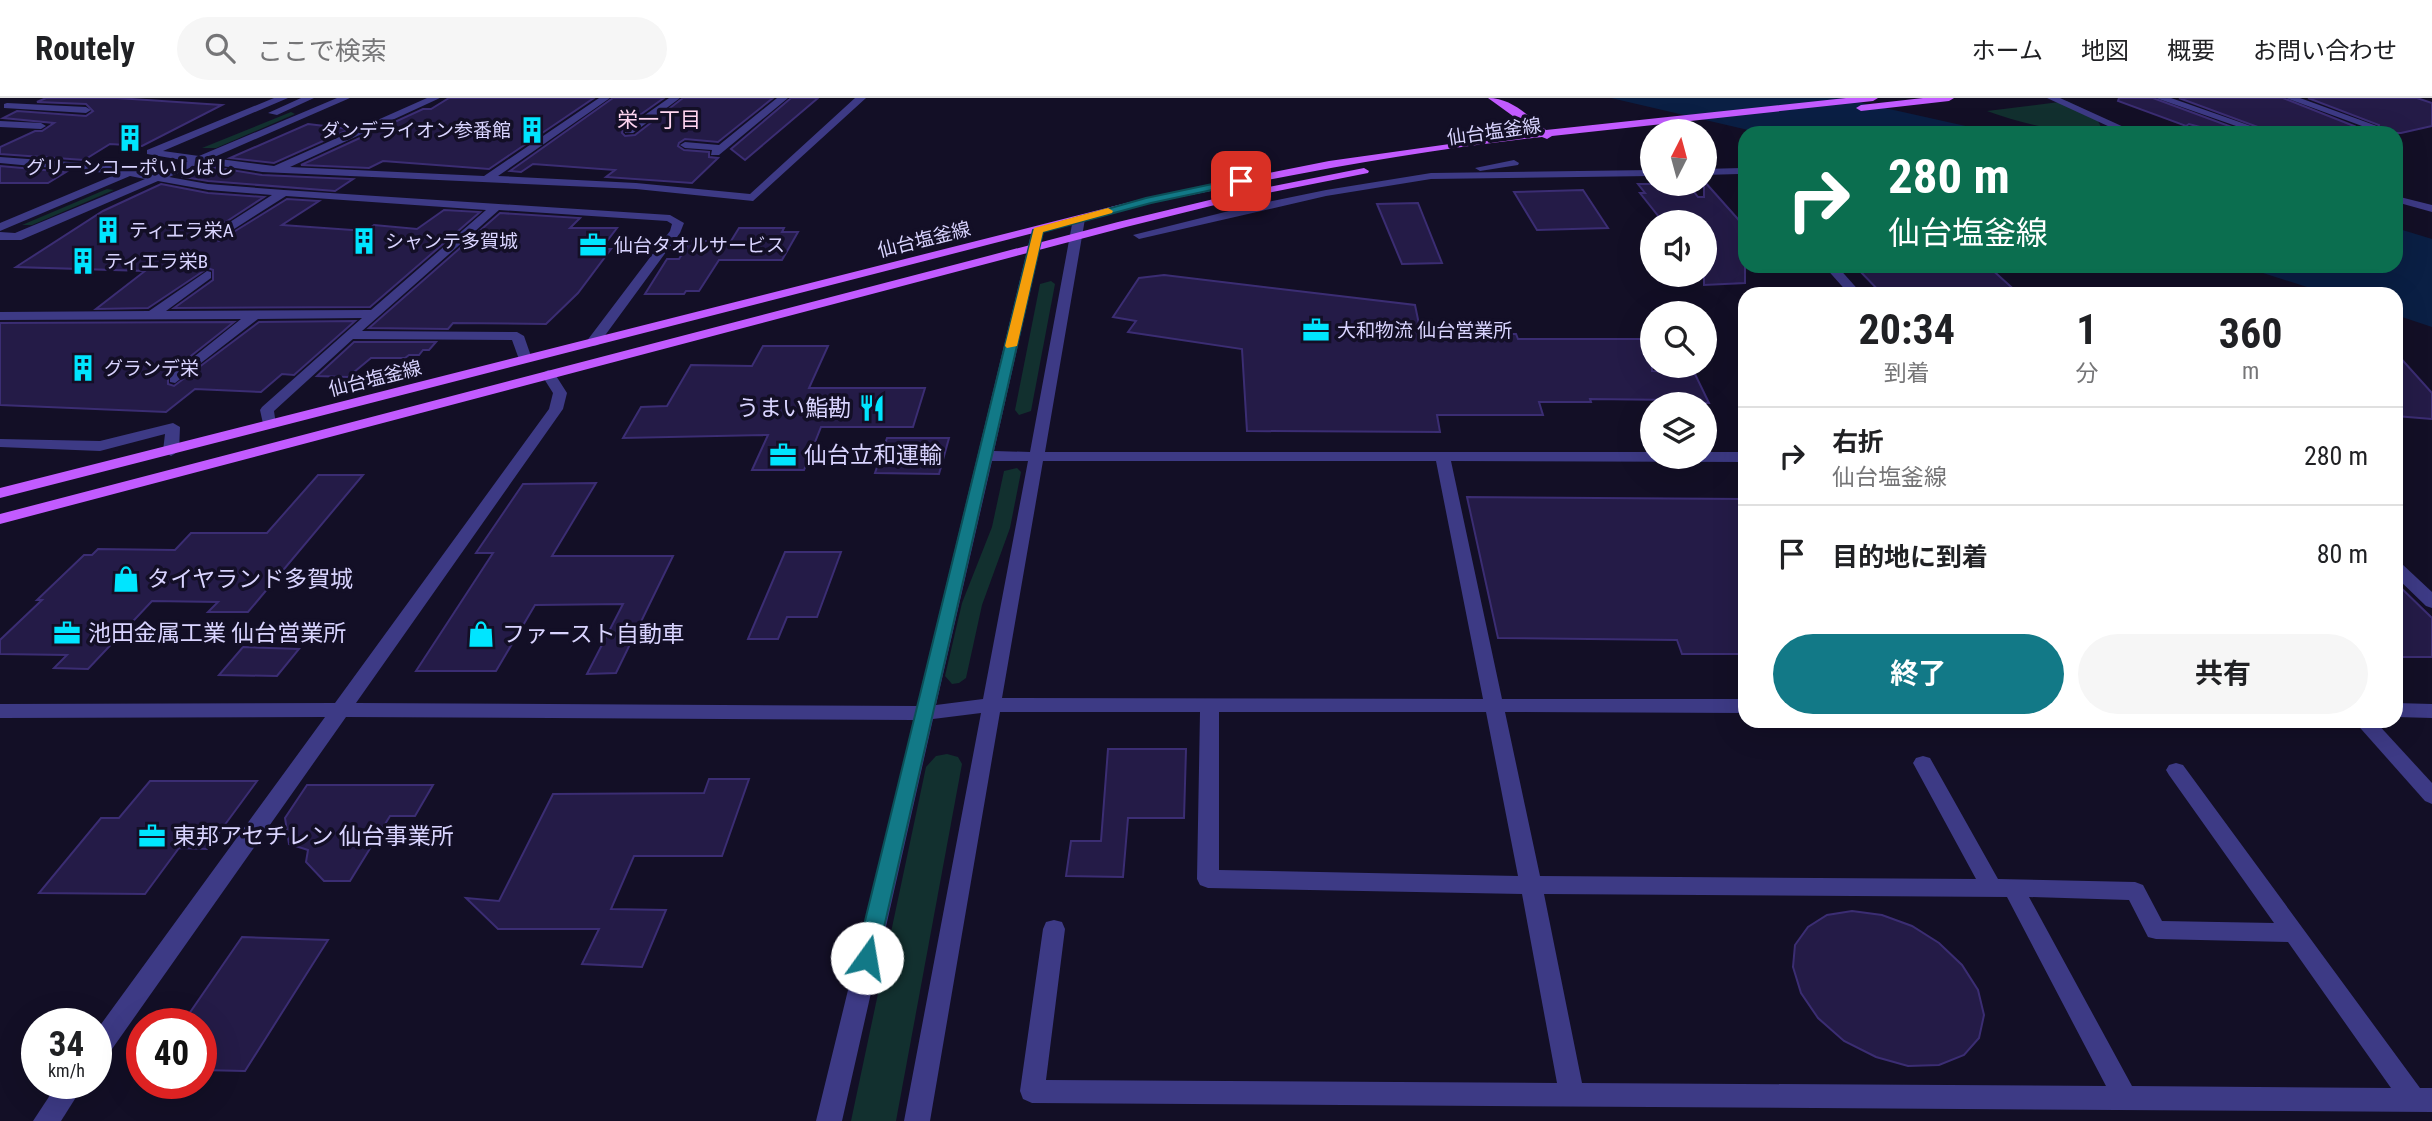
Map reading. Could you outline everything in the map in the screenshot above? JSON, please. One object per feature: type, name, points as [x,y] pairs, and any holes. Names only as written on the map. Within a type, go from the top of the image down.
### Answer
[{"type":"main road","points":[[1493,98],[1509,106],[1550,138]]},
{"type":"main road","name":"仙台塩釜線","points":[[0,493],[1150,200],[1304,169],[1678,119],[1872,98]]},
{"type":"main road","name":"仙台塩釜線","points":[[1717,125],[1949,98]]},
{"type":"main road","name":"仙台塩釜線","points":[[0,519],[1226,198],[1550,138],[1640,132]]},
{"type":"street","points":[[11,104],[29,98]]},
{"type":"street","points":[[284,98],[151,152],[273,170],[636,186],[753,198],[861,98]]},
{"type":"street","points":[[0,228],[309,98]]},
{"type":"street","points":[[0,236],[17,237],[345,98]]},
{"type":"street","points":[[273,170],[435,98]]},
{"type":"street","points":[[484,181],[605,98]]},
{"type":"street","points":[[629,131],[675,98]]},
{"type":"street","points":[[685,145],[719,151],[783,98]]},
{"type":"street","points":[[2052,98],[2116,126]]},
{"type":"street","points":[[2161,98],[2245,126]]},
{"type":"street","points":[[2291,98],[2372,126]]},
{"type":"street","points":[[11,104],[86,110]]},
{"type":"street","points":[[0,124],[41,126]]},
{"type":"street","points":[[0,160],[131,172],[208,187],[654,215],[670,218],[678,223],[676,231],[593,342]]},
{"type":"street","points":[[1139,235],[1325,193],[1514,163]]},
{"type":"street","points":[[1717,172],[1738,171]]},
{"type":"street","points":[[1432,176],[1640,173]]},
{"type":"street","points":[[220,234],[284,193]]},
{"type":"street","points":[[1226,198],[1241,211]]},
{"type":"street","points":[[2403,201],[2432,209]]},
{"type":"street","points":[[269,425],[267,410],[276,400],[497,206]]},
{"type":"street","points":[[917,1121],[1034,456],[1079,219]]},
{"type":"street","points":[[829,1121],[1038,230]]},
{"type":"street","points":[[1836,273],[1850,287]]},
{"type":"street","points":[[152,316],[207,275]]},
{"type":"street","points":[[175,379],[254,314]]},
{"type":"street","points":[[0,316],[373,314]]},
{"type":"street","points":[[348,335],[517,337],[525,359]]},
{"type":"street","points":[[112,1030],[556,408],[560,393],[548,374]]},
{"type":"street","points":[[0,443],[100,446],[173,427],[171,451]]},
{"type":"street","points":[[985,456],[1738,457]]},
{"type":"street","points":[[1443,457],[1572,1095]]},
{"type":"street","points":[[2403,575],[2432,602]]},
{"type":"street","points":[[0,712],[341,710],[923,713],[991,705],[1738,706]]},
{"type":"street","points":[[1210,705],[1208,879],[1531,886],[2134,891],[2156,930],[2294,933]]},
{"type":"street","points":[[2403,710],[2432,710]]},
{"type":"street","points":[[2370,728],[2432,796]]},
{"type":"street","points":[[1923,763],[2003,888],[2124,1098]]},
{"type":"street","points":[[2176,770],[2294,933],[2423,1100]]},
{"type":"street","points":[[1054,929],[1032,1091],[2423,1100]]},
{"type":"street","points":[[46,1121],[62,1099]]},
{"type":"green space","points":[[2067,101],[2095,115],[2100,126],[2041,126],[1987,111]]},
{"type":"green space","points":[[291,112],[295,114],[216,148],[202,148]]},
{"type":"green space","points":[[107,189],[114,190],[32,225],[22,225]]},
{"type":"green space","points":[[1051,281],[1055,284],[1031,411],[1019,415],[1015,410],[1040,284]]},
{"type":"green space","points":[[1017,468],[1021,472],[1010,528],[982,605],[966,678],[952,684],[945,676],[962,603],[992,527],[1004,471]]},
{"type":"green space","points":[[947,754],[958,757],[962,764],[896,1121],[851,1121],[926,767],[936,756]]},
{"type":"water","points":[[1611,98],[1840,98],[1966,126],[1738,126],[1717,123],[1717,119],[1701,119]]},
{"type":"water","points":[[2403,230],[2432,239],[2432,327],[2403,317],[2403,287],[2307,287],[2263,273],[2403,273]]},
{"type":"building","points":[[46,98],[117,98],[222,105],[142,146],[110,144],[84,160],[0,154],[0,147],[35,131],[42,131],[54,123],[3,118],[17,111],[86,116],[93,111],[86,104],[37,102]]},
{"type":"building","points":[[449,98],[594,98],[489,169],[383,161],[369,168],[301,165],[423,109],[431,109]]},
{"type":"building","points":[[613,98],[664,98],[623,127],[622,133],[625,136],[635,135],[683,98],[773,98],[718,142],[685,139],[679,143],[678,146],[684,150],[709,152],[709,157],[718,158],[692,183],[606,177],[615,170],[533,164],[521,172],[510,171]]},
{"type":"building","points":[[791,98],[818,98],[745,160],[731,149]]},
{"type":"building","points":[[2119,98],[2153,98],[2229,126],[2186,126],[2118,101]]},
{"type":"building","points":[[2179,98],[2283,98],[2354,126],[2255,126]]},
{"type":"building","points":[[2308,98],[2417,98],[2432,103],[2432,126],[2403,133],[2403,126],[2379,125]]},
{"type":"building","points":[[308,124],[350,129],[274,163],[230,158]]},
{"type":"building","points":[[0,166],[66,172],[48,183],[0,183]]},
{"type":"building","points":[[206,166],[262,175],[353,179],[335,191],[184,177]]},
{"type":"building","points":[[161,184],[208,193],[264,197],[215,229],[214,239],[219,241],[287,199],[319,201],[282,225],[366,231],[374,225],[417,229],[444,210],[480,212],[370,307],[174,308],[213,280],[213,270],[208,268],[148,308],[96,309],[145,271],[16,267],[103,211]]},
{"type":"building","points":[[1583,190],[1608,228],[1537,230],[1514,192]]},
{"type":"building","points":[[1642,196],[1717,196],[1738,219],[1738,273],[1745,273],[1745,283],[1717,284],[1717,210],[1653,210]]},
{"type":"building","points":[[1418,203],[1442,263],[1402,264],[1377,204]]},
{"type":"building","points":[[500,213],[580,218],[570,228],[617,228],[601,249],[611,249],[578,293],[546,324],[453,323],[448,329],[369,328]]},
{"type":"building","points":[[739,228],[784,228],[782,232],[798,232],[782,260],[719,260],[699,291],[686,291],[684,294],[645,294],[667,259],[679,259],[690,241],[731,241]]},
{"type":"building","points":[[1862,273],[1996,273],[2011,287],[1875,287]]},
{"type":"building","points":[[1164,275],[1415,305],[1421,334],[1516,334],[1518,339],[1640,339],[1640,378],[1697,378],[1704,392],[1640,392],[1640,400],[1539,402],[1543,415],[1437,415],[1440,432],[1247,431],[1242,349],[1128,332],[1136,321],[1113,317],[1139,278]]},
{"type":"building","points":[[355,321],[294,375],[282,374],[261,392],[195,389],[166,412],[0,405],[0,323],[234,322],[168,374],[168,384],[174,386],[259,322]]},
{"type":"building","points":[[354,342],[436,342],[429,350],[423,350],[419,355],[405,358],[371,358],[348,377],[317,376]]},
{"type":"building","points":[[763,346],[828,346],[809,388],[925,388],[913,427],[821,427],[804,470],[752,470],[768,435],[623,438],[641,407],[667,406],[691,365],[752,366]]},
{"type":"building","points":[[2403,361],[2432,393],[2432,419],[2403,417]]},
{"type":"building","points":[[887,438],[949,438],[939,474],[875,473]]},
{"type":"building","points":[[318,475],[363,475],[248,612],[208,612],[218,602],[152,601],[88,669],[54,668],[67,655],[0,654],[0,640],[84,555],[92,555],[98,549],[175,550],[191,533],[267,533]]},
{"type":"building","points":[[596,483],[552,556],[673,556],[616,673],[587,674],[623,604],[535,605],[496,671],[416,671],[493,553],[476,553],[523,484]]},
{"type":"building","points":[[1467,497],[1738,499],[1738,654],[1682,654],[1677,640],[1498,638]]},
{"type":"building","points":[[785,552],[841,552],[817,617],[787,617],[778,639],[748,639]]},
{"type":"building","points":[[2403,590],[2432,618],[2432,657],[2403,657]]},
{"type":"building","points":[[243,647],[299,649],[277,676],[219,675]]},
{"type":"building","points":[[1108,749],[1186,749],[1184,818],[1128,818],[1123,877],[1066,876],[1071,841],[1101,841]]},
{"type":"building","points":[[709,779],[749,779],[722,856],[634,856],[611,909],[666,910],[642,967],[582,964],[599,929],[498,929],[466,898],[499,901],[553,794],[704,793]]},
{"type":"building","points":[[150,781],[257,781],[207,849],[179,848],[145,894],[39,893],[101,818],[119,818]]},
{"type":"building","points":[[307,785],[433,785],[415,816],[390,816],[350,881],[324,881],[306,862],[308,850],[289,844],[285,818]]},
{"type":"building","points":[[1852,911],[1882,915],[1912,926],[1939,943],[1962,965],[1978,990],[1984,1015],[1979,1038],[1964,1055],[1939,1065],[1908,1066],[1876,1057],[1844,1041],[1818,1018],[1801,993],[1793,967],[1795,945],[1808,927],[1827,915]]},
{"type":"building","points":[[242,937],[328,940],[245,1071],[217,1070],[217,1008],[193,1008]]},
{"type":"slow traffic","points":[[1011,346],[1038,230],[1108,211]]},
{"type":"place","name":"ダンデライオン参番館","points":[[532,130]]},
{"type":"place","name":"グリーンコーポいしばし","points":[[130,138]]},
{"type":"place","name":"ティエラ栄A","points":[[108,230]]},
{"type":"place","name":"シャンテ多賀城","points":[[364,241]]},
{"type":"place","name":"仙台タオルサービス","points":[[593,245]]},
{"type":"place","name":"ティエラ栄B","points":[[83,261]]},
{"type":"place","name":"大和物流 仙台営業所","points":[[1316,330]]},
{"type":"place","name":"グランデ栄","points":[[83,368]]},
{"type":"place","name":"うまい鮨勘","points":[[872,408]]},
{"type":"place","name":"仙台立和運輸","points":[[783,455]]},
{"type":"place","name":"タイヤランド多賀城","points":[[126,579]]},
{"type":"place","name":"池田金属工業 仙台営業所","points":[[67,633]]},
{"type":"place","name":"ファースト自動車","points":[[481,634]]},
{"type":"place","name":"東邦アセチレン 仙台事業所","points":[[152,836]]},
{"type":"district","name":"栄一丁目","points":[[659,120]]},
{"type":"route","points":[[867,958],[1038,230],[1150,200],[1241,181]]}]
